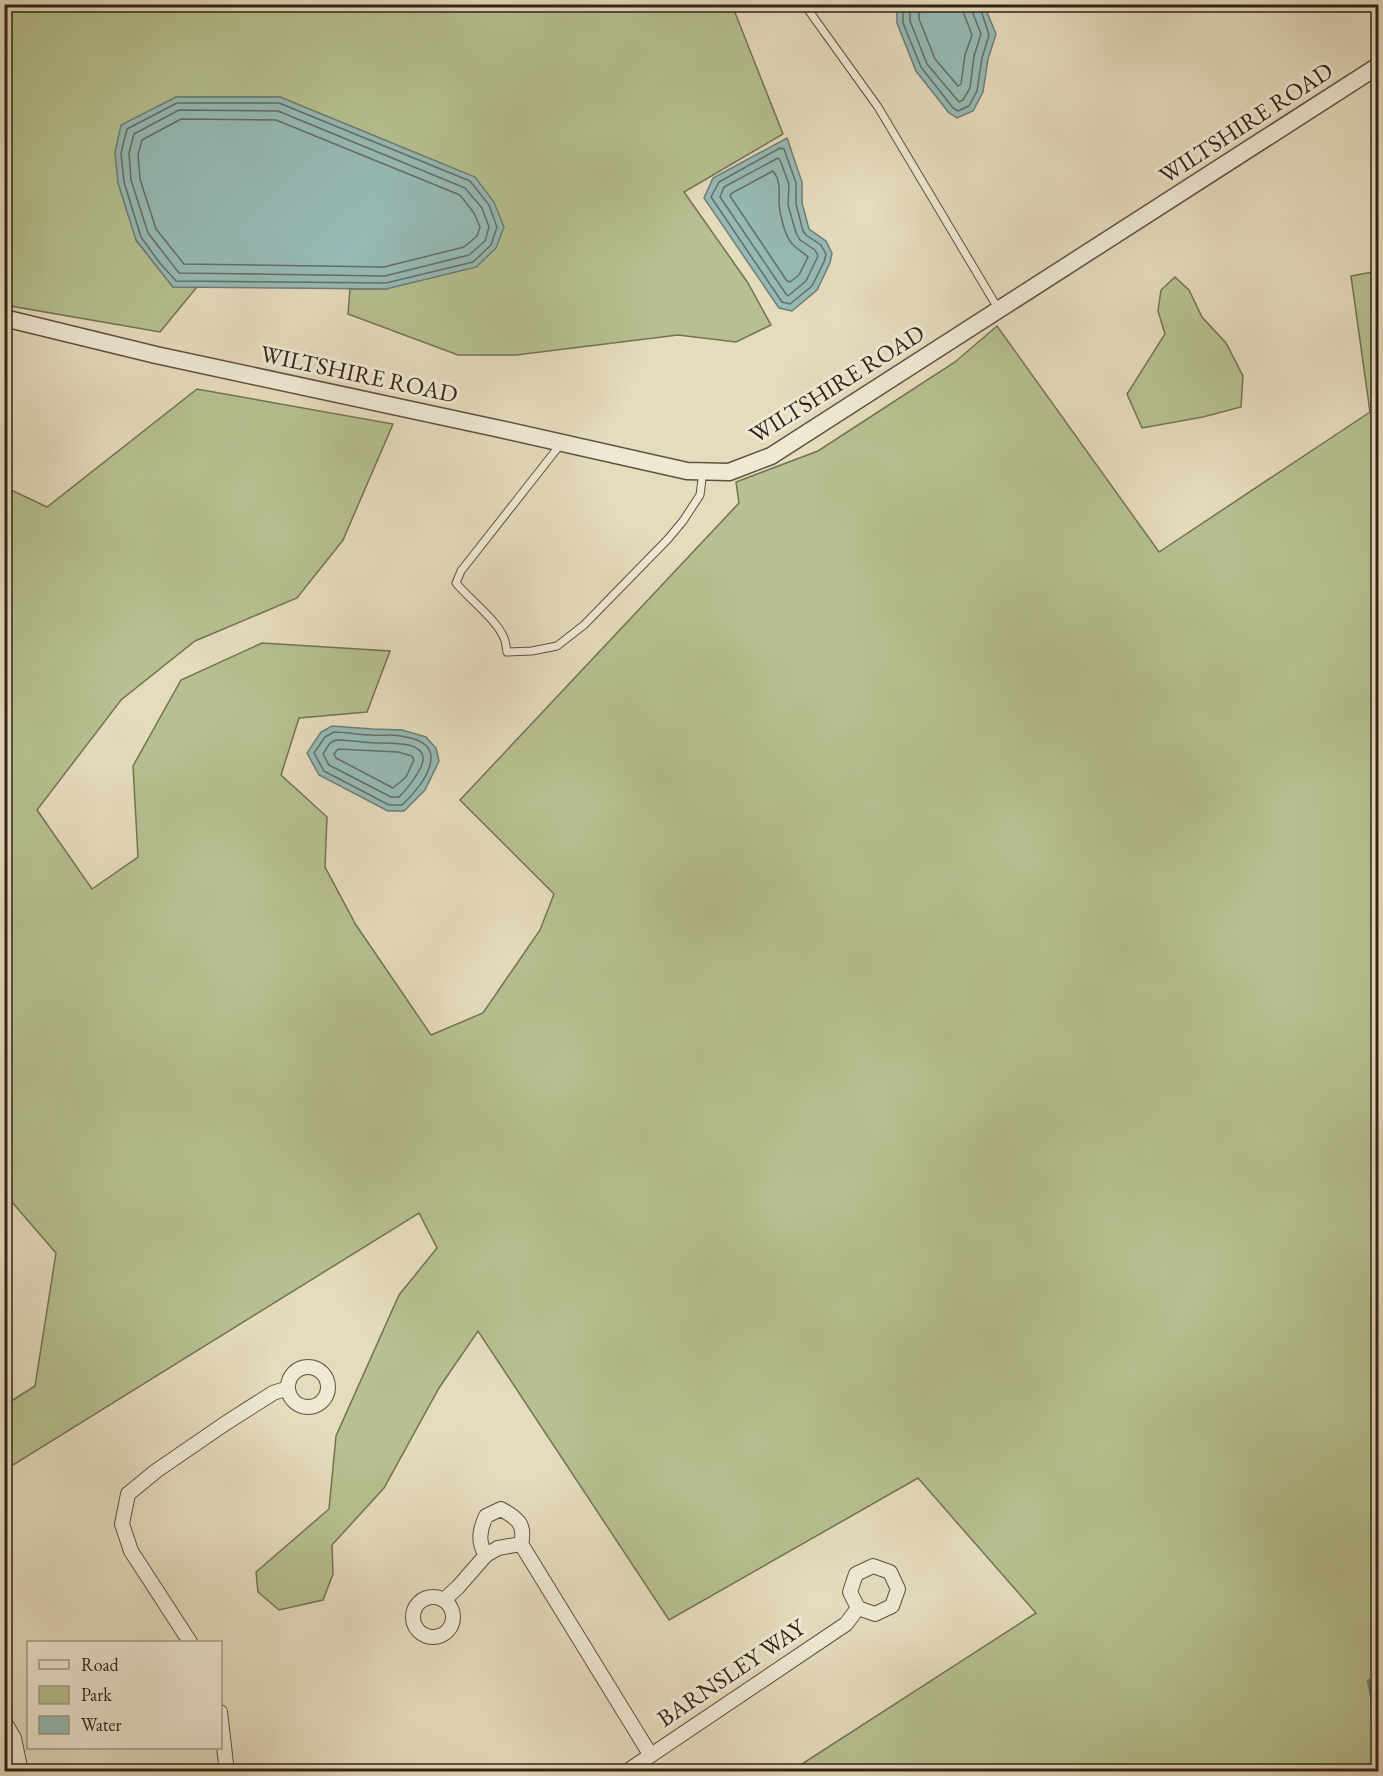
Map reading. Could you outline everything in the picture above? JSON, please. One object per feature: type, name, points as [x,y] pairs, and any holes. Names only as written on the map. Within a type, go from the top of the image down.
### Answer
[{"type":"street","name":"WILTSHIRE ROAD","points":[[4,318],[156,355],[687,471],[729,472],[771,456],[1378,66]]},
{"type":"street","points":[[189,1641],[131,1551],[122,1524],[128,1494],[156,1471],[226,1423],[273,1394],[288,1388]]},
{"type":"street","points":[[486,1555],[481,1548],[480,1530],[486,1516],[501,1509],[518,1519],[523,1534],[521,1544],[650,1754]]},
{"type":"street","points":[[444,1599],[458,1587],[486,1555],[498,1548],[521,1544]]},
{"type":"street","name":"BARNSLEY WAY","points":[[626,1772],[846,1624],[858,1608]]},
{"type":"street","points":[[4,1721],[14,1738],[21,1772]]},
{"type":"street","points":[[222,1729],[227,1772]]},
{"type":"lane","points":[[804,4],[878,107],[999,310]]},
{"type":"lane","points":[[561,443],[461,571],[456,583],[498,627],[504,638],[507,652],[532,651],[557,646],[584,625],[683,521],[700,495],[703,471]]},
{"type":"green space","points":[[4,5],[732,5],[783,134],[684,192],[748,283],[771,325],[736,342],[678,335],[516,355],[458,355],[348,314],[350,289],[387,289],[474,177],[280,97],[176,97],[136,240],[173,287],[197,287],[160,332],[5,305]]},
{"type":"green space","points":[[1378,271],[1378,1771],[791,1771],[1036,1613],[918,1478],[669,1620],[478,1331],[439,1388],[384,1488],[332,1545],[333,1574],[323,1600],[279,1610],[258,1592],[256,1572],[329,1509],[336,1436],[399,1295],[437,1248],[419,1213],[5,1470],[5,1405],[35,1386],[56,1253],[5,1194],[5,472],[11,490],[47,507],[197,389],[393,424],[343,540],[297,598],[195,641],[121,700],[37,810],[92,889],[138,857],[133,766],[181,680],[262,643],[390,651],[367,712],[299,718],[281,775],[327,817],[325,867],[356,925],[431,1035],[483,1013],[540,930],[554,894],[460,800],[739,503],[736,482],[818,451],[955,362],[997,326],[1159,552],[1370,412],[1351,276]]},
{"type":"green space","points":[[1175,277],[1189,290],[1202,317],[1226,343],[1243,376],[1241,407],[1203,417],[1142,428],[1127,394],[1165,334],[1158,311],[1161,290]]},
{"type":"water","points":[[897,5],[984,5],[996,34],[988,59],[983,92],[973,111],[957,118],[949,113],[916,71],[897,23]]},
{"type":"water","points":[[176,97],[280,97],[475,177],[494,202],[504,227],[496,248],[476,267],[386,289],[173,287],[136,240],[118,183],[115,152],[121,125]]},
{"type":"water","points":[[787,138],[802,182],[802,203],[809,229],[826,241],[832,253],[830,263],[817,290],[792,311],[779,308],[704,198],[713,178]]},
{"type":"water","points":[[332,726],[402,730],[426,737],[436,748],[439,761],[425,790],[404,811],[388,811],[319,775],[307,753],[321,732]]},
{"type":"waterway","points":[[1369,1681],[1374,1704],[1378,1708]]}]
